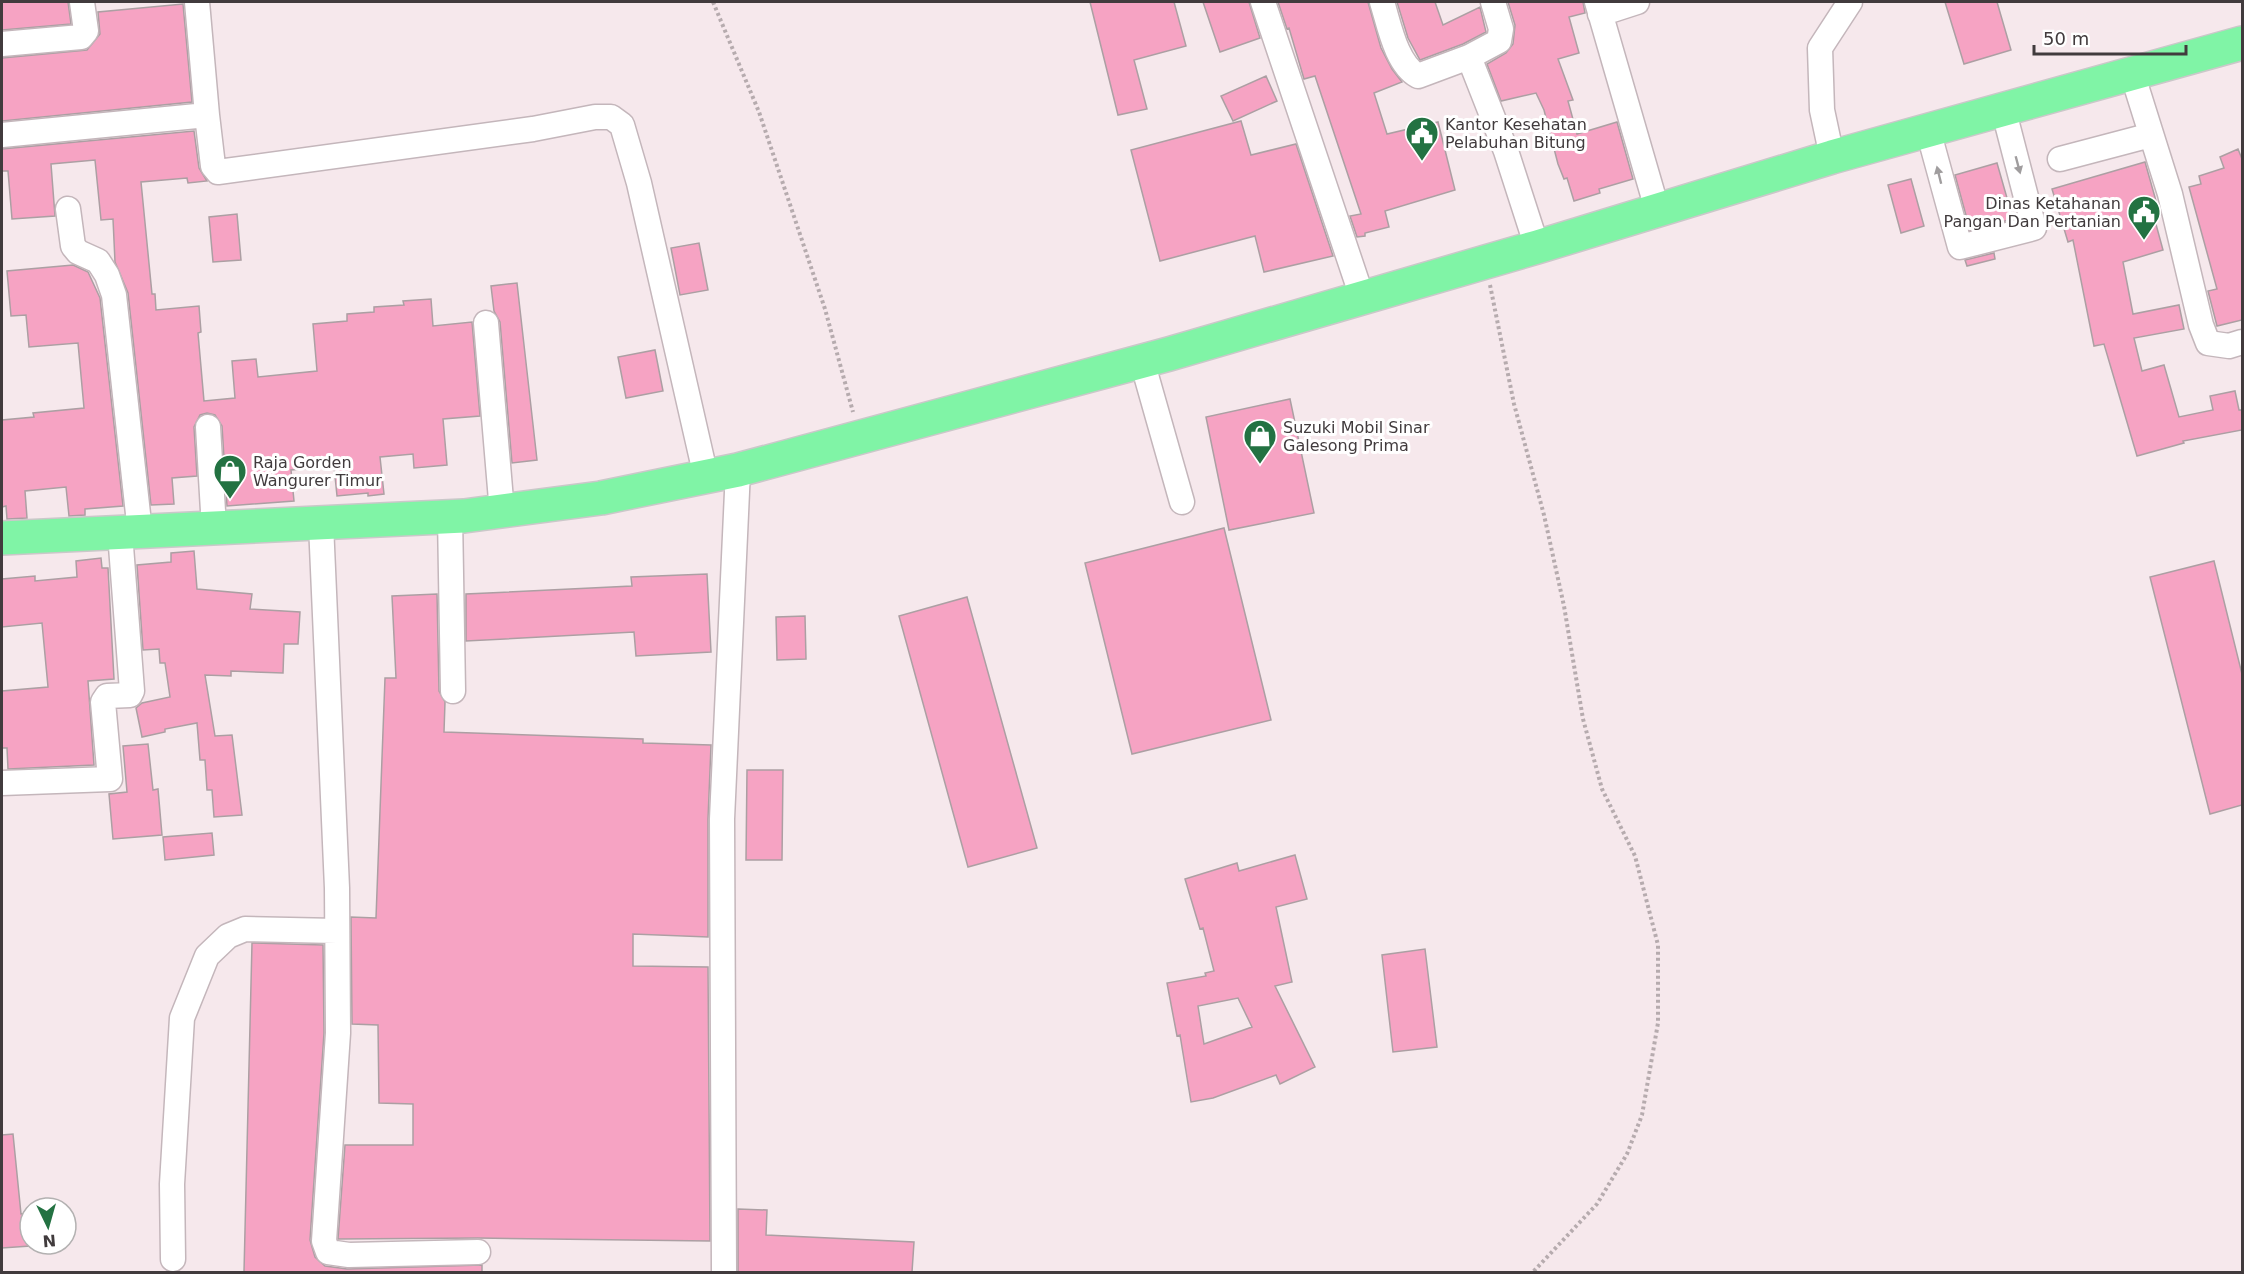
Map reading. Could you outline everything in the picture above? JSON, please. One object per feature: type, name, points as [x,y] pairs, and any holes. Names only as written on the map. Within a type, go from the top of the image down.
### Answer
[{"type":"highway","points":[[2,538],[321,524],[502,512],[602,498],[738,470],[860,439],[1142,361],[1538,247],[1832,157],[2242,43]]},
{"type":"street","points":[[2,44],[81,37],[86,31],[82,2]]},
{"type":"street","points":[[197,2],[213,166],[218,172],[534,129],[595,117],[610,117],[622,125],[639,183],[706,477]]},
{"type":"street","points":[[1263,2],[1362,297]]},
{"type":"street","points":[[1382,2],[1400,55],[1412,72],[1425,75],[1493,45],[1502,34],[1492,2]]},
{"type":"street","points":[[1637,2],[1599,8],[1657,209]]},
{"type":"street","points":[[1832,157],[1822,110],[1820,48],[1850,2]]},
{"type":"street","points":[[1469,57],[1506,151],[1538,247]]},
{"type":"street","points":[[2132,73],[2179,229],[2201,325],[2208,343],[2229,346],[2242,342]]},
{"type":"street","points":[[1928,130],[1960,247],[2034,228],[2003,108]]},
{"type":"street","points":[[2,135],[207,115]]},
{"type":"street","points":[[2060,159],[2151,135]]},
{"type":"street","points":[[2,783],[110,779],[103,702],[107,696],[130,694],[132,691],[130,533],[114,296],[107,275],[98,261],[78,252],[73,246],[68,209]]},
{"type":"street","points":[[486,323],[502,512]]},
{"type":"street","points":[[1142,361],[1182,502]]},
{"type":"street","points":[[208,427],[214,528]]},
{"type":"street","points":[[724,1272],[722,819],[738,470]]},
{"type":"street","points":[[450,516],[453,691]]},
{"type":"street","points":[[321,524],[337,931],[338,1033],[324,1241],[328,1252],[349,1255],[478,1252]]},
{"type":"street","points":[[173,1259],[174,1127],[182,1018],[207,956],[228,936],[245,930],[337,931]]},
{"type":"path","points":[[713,2],[759,112],[825,309],[860,439]]},
{"type":"path","points":[[1485,261],[1514,404],[1544,515],[1583,719],[1602,789],[1635,856],[1658,945],[1658,1023],[1642,1115],[1627,1154],[1597,1204],[1533,1272]]},
{"type":"building","points":[[2,2],[68,2],[71,24],[2,30]]},
{"type":"building","points":[[1090,2],[1174,2],[1186,46],[1134,60],[1147,109],[1118,115]]},
{"type":"building","points":[[1203,2],[1249,2],[1260,38],[1220,52]]},
{"type":"building","points":[[1278,2],[1368,2],[1381,48],[1402,82],[1374,93],[1387,134],[1438,122],[1455,190],[1385,211],[1389,227],[1357,237],[1350,216],[1361,214],[1315,76],[1304,79],[1289,28],[1287,29]]},
{"type":"building","points":[[1397,2],[1435,2],[1443,25],[1480,7],[1486,32],[1463,44],[1420,60],[1408,38]]},
{"type":"building","points":[[1508,2],[1583,2],[1585,13],[1569,17],[1579,53],[1558,59],[1573,100],[1568,101],[1577,134],[1617,122],[1633,179],[1599,189],[1600,193],[1574,201],[1567,178],[1564,179],[1558,164],[1544,110],[1536,93],[1501,101],[1487,64],[1506,53],[1513,44],[1515,25]]},
{"type":"building","points":[[1945,2],[1997,2],[2011,50],[1964,64]]},
{"type":"building","points":[[183,4],[192,102],[2,121],[2,58],[87,50],[100,34],[98,12]]},
{"type":"building","points":[[1266,76],[1277,101],[1233,121],[1221,96]]},
{"type":"building","points":[[1241,121],[1251,155],[1296,144],[1333,256],[1264,272],[1255,236],[1160,261],[1131,150]]},
{"type":"building","points":[[194,131],[199,168],[207,181],[188,183],[187,178],[141,182],[152,294],[155,294],[156,310],[199,306],[201,332],[198,333],[204,401],[235,398],[232,361],[256,359],[258,377],[317,371],[313,324],[347,321],[347,314],[374,312],[374,307],[404,305],[403,301],[431,299],[433,326],[472,322],[480,416],[443,419],[447,465],[414,468],[413,454],[380,457],[384,494],[368,496],[368,493],[337,496],[334,466],[291,470],[294,501],[227,506],[222,426],[215,415],[207,413],[200,415],[194,427],[197,476],[172,478],[174,504],[151,505],[128,293],[115,262],[113,219],[101,220],[95,160],[51,164],[55,216],[12,219],[8,171],[2,171],[2,149]]},
{"type":"building","points":[[2238,149],[2242,159],[2242,320],[2217,326],[2208,291],[2217,289],[2189,187],[2201,184],[2199,176],[2224,168],[2220,157]]},
{"type":"building","points":[[2145,162],[2160,215],[2154,217],[2163,250],[2123,262],[2133,314],[2179,305],[2184,329],[2134,338],[2142,371],[2164,365],[2179,417],[2213,410],[2210,396],[2235,391],[2239,410],[2242,410],[2242,430],[2183,441],[2184,443],[2137,456],[2104,344],[2094,346],[2073,240],[2068,242],[2052,189]]},
{"type":"building","points":[[1997,163],[2013,219],[1970,230],[1955,175]]},
{"type":"building","points":[[1911,179],[1924,226],[1901,233],[1888,185]]},
{"type":"building","points":[[237,214],[241,260],[213,262],[209,217]]},
{"type":"building","points":[[699,243],[708,290],[680,295],[671,248]]},
{"type":"building","points":[[1994,253],[1995,259],[1967,266],[1965,260]]},
{"type":"building","points":[[73,265],[88,272],[100,298],[123,506],[85,509],[85,515],[69,516],[66,487],[25,491],[27,518],[7,519],[6,506],[2,507],[2,420],[34,417],[33,413],[84,408],[78,343],[29,347],[26,315],[11,316],[7,271]]},
{"type":"building","points":[[517,283],[537,460],[512,463],[500,322],[494,311],[491,286]]},
{"type":"building","points":[[655,350],[663,391],[626,398],[618,357]]},
{"type":"building","name":"Suzuki Mobil Sinar Galesong Prima","points":[[1290,399],[1314,513],[1229,530],[1206,417]]},
{"type":"building","points":[[1224,528],[1271,720],[1132,754],[1085,563]]},
{"type":"building","points":[[194,551],[197,589],[252,594],[250,609],[300,612],[298,644],[284,644],[283,673],[231,671],[231,676],[205,675],[215,736],[232,735],[242,815],[214,817],[212,790],[207,790],[205,760],[200,760],[197,723],[165,729],[165,732],[142,737],[136,708],[142,703],[170,697],[165,663],[160,663],[159,649],[143,650],[137,565],[171,562],[171,553]]},
{"type":"building","points":[[101,558],[102,568],[108,568],[114,679],[88,681],[94,765],[8,769],[7,748],[2,748],[2,691],[48,687],[42,623],[2,627],[2,579],[35,576],[35,581],[77,577],[76,561]]},
{"type":"building","points":[[2214,561],[2242,674],[2242,805],[2210,814],[2150,577]]},
{"type":"building","points":[[707,574],[711,652],[636,656],[634,632],[466,641],[466,594],[632,586],[631,577]]},
{"type":"building","points":[[437,594],[439,691],[445,702],[444,732],[643,739],[643,743],[711,745],[708,819],[708,937],[633,934],[633,966],[708,967],[710,1241],[338,1239],[345,1145],[413,1145],[413,1104],[379,1103],[378,1025],[352,1024],[351,917],[376,918],[385,678],[396,678],[392,596]]},
{"type":"building","points":[[967,597],[1037,848],[968,867],[899,616]]},
{"type":"building","points":[[805,616],[806,659],[777,660],[776,617]]},
{"type":"building","points":[[148,744],[153,790],[158,789],[162,835],[113,839],[109,794],[127,792],[123,746]]},
{"type":"building","points":[[747,770],[783,770],[782,860],[746,860]]},
{"type":"building","points":[[212,833],[214,855],[165,860],[163,837]]},
{"type":"building","points":[[1295,855],[1307,899],[1276,907],[1292,982],[1275,986],[1315,1067],[1280,1084],[1276,1075],[1213,1098],[1191,1102],[1180,1035],[1177,1036],[1167,983],[1206,976],[1205,973],[1214,971],[1203,928],[1200,929],[1185,879],[1237,863],[1239,871]],"holes":[[[1238,998],[1252,1027],[1204,1044],[1198,1006]]]},
{"type":"building","points":[[252,943],[323,945],[324,1033],[310,1240],[315,1257],[325,1266],[347,1269],[482,1265],[482,1272],[244,1272]]},
{"type":"building","points":[[1425,949],[1437,1047],[1393,1052],[1382,955]]},
{"type":"building","points":[[13,1134],[19,1196],[18,1247],[2,1248],[2,1135]]},
{"type":"building","points":[[738,1209],[767,1210],[766,1235],[914,1242],[912,1272],[738,1272]]},
{"type":"place","name":"Kantor Kesehatan Pelabuhan Bitung","points":[[1422,162]]},
{"type":"place","name":"Dinas Ketahanan Pangan Dan Pertanian","points":[[2144,241]]},
{"type":"place","name":"Suzuki Mobil Sinar Galesong Prima","points":[[1260,465]]},
{"type":"place","name":"Raja Gorden Wangurer Timur","points":[[230,500]]}]
